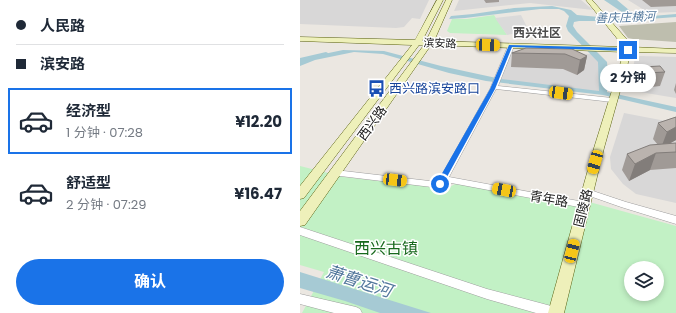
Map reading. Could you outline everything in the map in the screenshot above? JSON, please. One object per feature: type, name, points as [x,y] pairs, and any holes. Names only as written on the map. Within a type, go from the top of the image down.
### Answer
[{"type":"main road","name":"西兴路","points":[[300,195],[425,40],[440,0]]},
{"type":"main road","name":"西兴路","points":[[300,221],[335,173],[425,40],[449,0]]},
{"type":"main road","points":[[589,0],[627,47]]},
{"type":"main road","name":"滨安路","points":[[300,34],[627,47],[676,51]]},
{"type":"main road","name":"滨安路","points":[[300,39],[425,40],[510,46],[676,47]]},
{"type":"main road","name":"固陵路","points":[[556,313],[587,192],[627,47]]},
{"type":"street","points":[[441,182],[493,87],[510,46]]},
{"type":"street","points":[[493,87],[561,93],[612,100]]},
{"type":"street","name":"青年路","points":[[335,173],[441,182],[584,205]]},
{"type":"street","points":[[587,192],[624,206],[676,220]]},
{"type":"street","points":[[300,231],[487,294],[556,313]]},
{"type":"street","points":[[300,299],[356,313]]},
{"type":"shaded area","points":[[300,0],[429,0],[420,19],[412,18],[404,27],[396,28],[300,24]]},
{"type":"shaded area","points":[[459,0],[581,0],[593,10],[530,3],[454,11]]},
{"type":"shaded area","points":[[628,0],[676,0],[676,12],[649,13]]},
{"type":"shaded area","points":[[521,15],[529,31],[507,35],[495,18]]},
{"type":"shaded area","points":[[676,22],[676,42],[628,38],[619,26]]},
{"type":"shaded area","points":[[511,51],[594,54],[601,61],[599,93],[500,81]]},
{"type":"shaded area","points":[[640,56],[676,57],[676,98],[628,90],[635,58]]},
{"type":"shaded area","points":[[624,113],[676,123],[676,203],[636,194],[623,184],[611,169],[610,157]]},
{"type":"green space","points":[[494,15],[507,35],[450,33],[447,31],[452,19],[467,19]]},
{"type":"green space","name":"西兴古镇","points":[[300,166],[344,177],[441,188],[448,188],[455,184],[593,203],[676,226],[676,313],[302,313],[324,272],[300,265]]},
{"type":"water","name":"善庆庄横河","points":[[604,0],[617,0],[635,15],[640,17],[676,14],[676,17],[622,21],[579,21],[574,22],[573,26],[577,32],[607,62],[607,92],[676,107],[676,112],[603,95],[486,81],[449,73],[383,54],[354,52],[315,60],[300,66],[300,60],[343,50],[384,51],[441,66],[501,79],[599,91],[598,62],[568,31],[566,26],[569,16],[564,11],[559,9],[540,9],[449,19],[451,16],[514,8],[552,6],[571,10],[577,15],[623,17],[622,12]]},
{"type":"water","points":[[300,272],[431,313],[380,313],[300,288]]},
{"type":"building","points":[[526,48],[572,49],[587,56],[580,60],[565,54],[512,53]]},
{"type":"building","points":[[660,66],[665,72],[647,73],[643,67]]},
{"type":"building","points":[[676,117],[676,127],[667,132],[658,123]]},
{"type":"building","points":[[676,143],[676,152],[656,153],[635,164],[627,154],[650,145]]},
{"type":"waterway","points":[[300,60],[326,54]]},
{"type":"place","name":"西兴路滨安路口","points":[[376,88]]},
{"type":"district","name":"西兴社区","points":[[537,32]]},
{"type":"route","points":[[440,184],[493,89],[510,46],[628,50]]},
{"type":"water label","name":"萧曹运河","points":[[359,281]]}]
